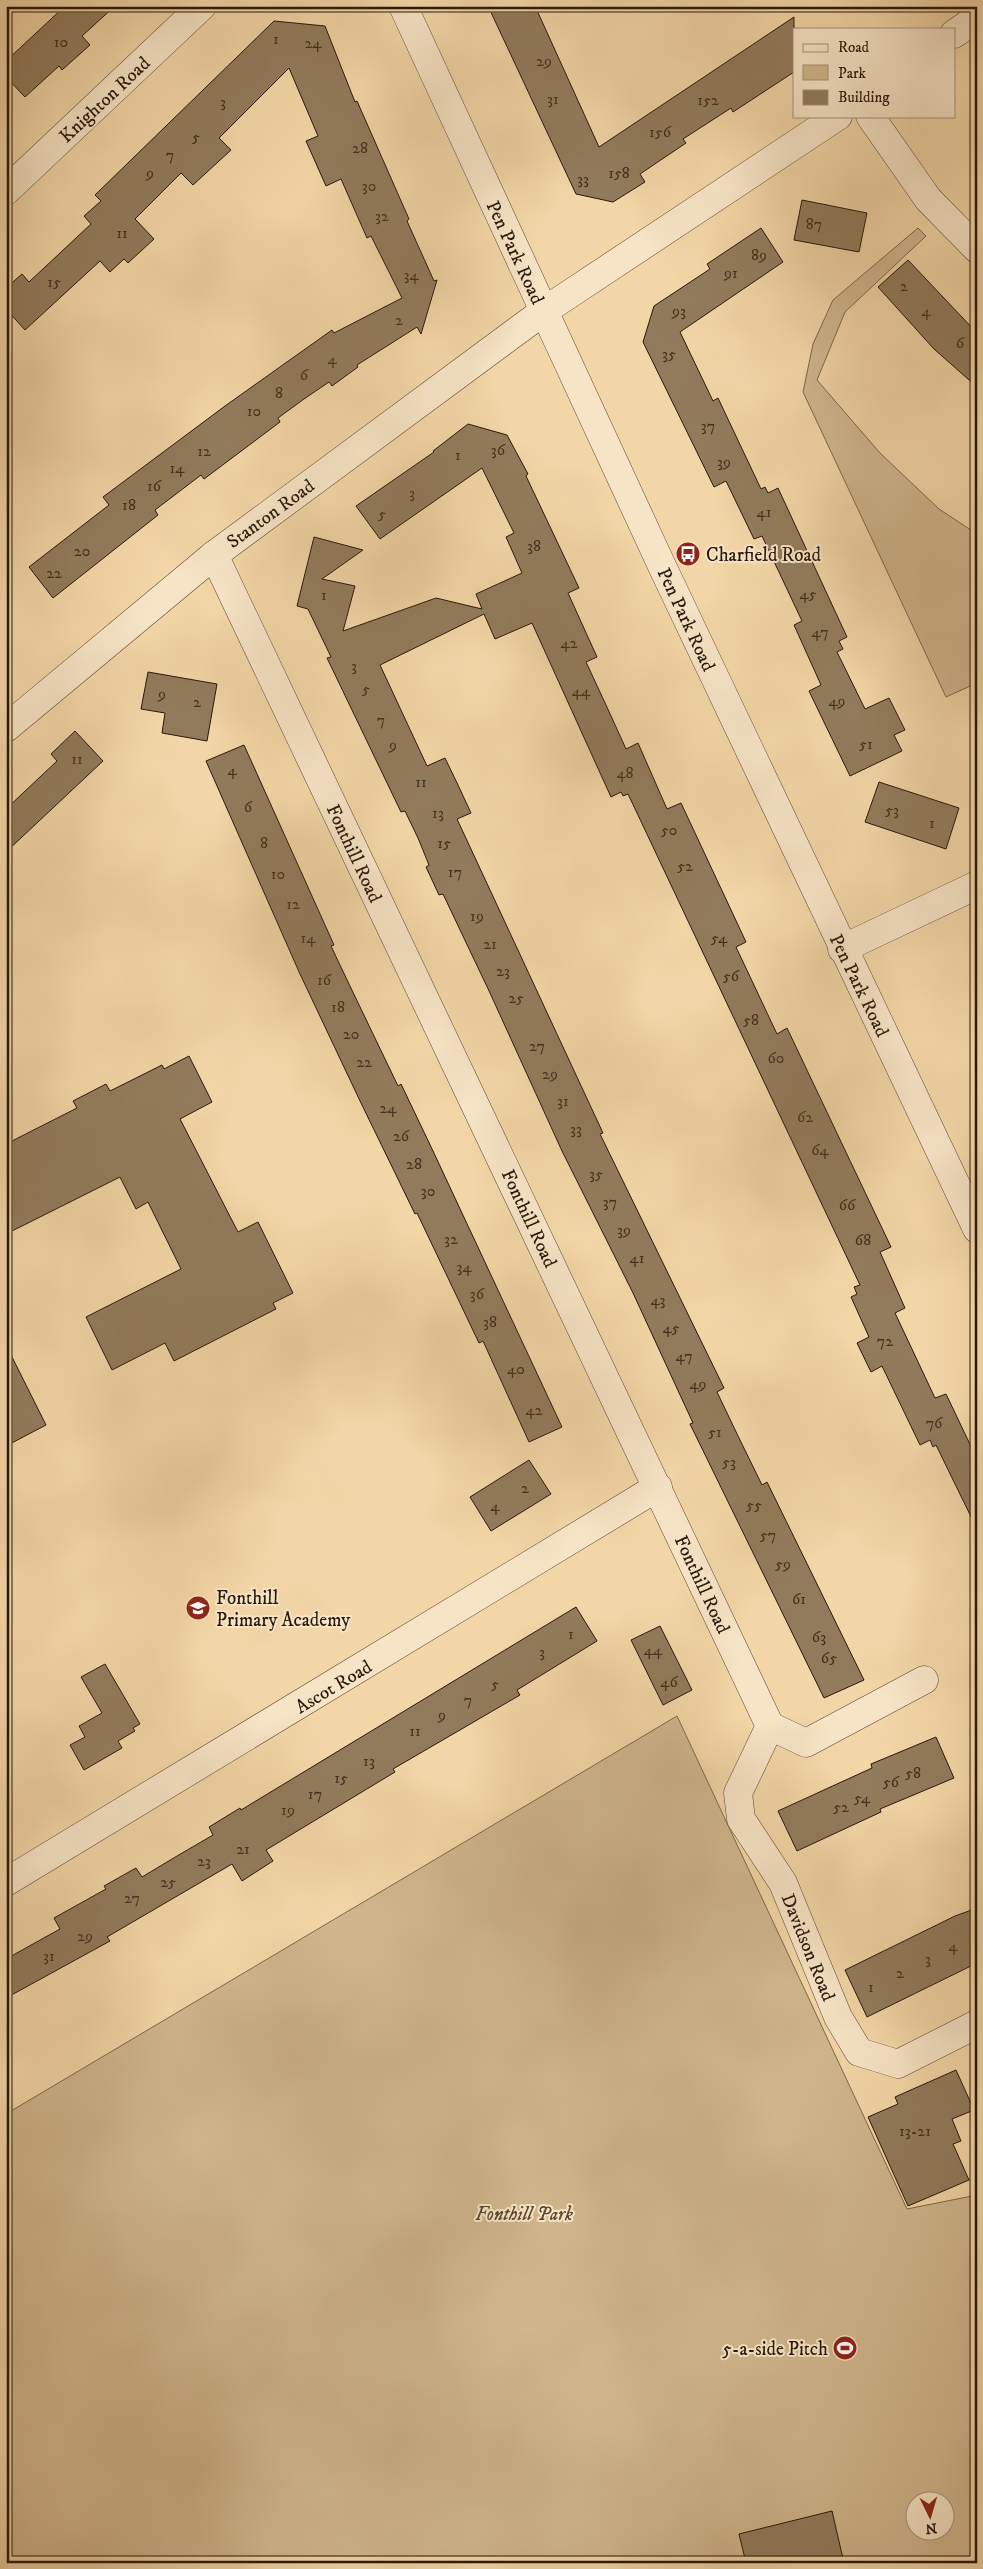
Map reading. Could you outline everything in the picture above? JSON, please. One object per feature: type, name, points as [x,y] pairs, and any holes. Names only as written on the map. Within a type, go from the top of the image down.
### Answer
[{"type":"street","name":"Knighton Road","points":[[6,192],[202,6]]},
{"type":"street","name":"Pen Park Road","points":[[403,6],[842,949],[977,1229]]},
{"type":"street","points":[[956,33],[977,18]]},
{"type":"street","points":[[544,311],[835,118]]},
{"type":"street","points":[[871,118],[928,199],[977,249]]},
{"type":"street","name":"Stanton Road","points":[[6,728],[214,555],[544,311]]},
{"type":"street","name":"Fonthill Road","points":[[214,555],[770,1726]]},
{"type":"street","points":[[842,949],[977,885]]},
{"type":"street","name":"Ascot Road","points":[[6,1882],[658,1487]]},
{"type":"street","points":[[770,1726],[806,1743],[924,1680]]},
{"type":"street","name":"Davidson Road","points":[[770,1726],[738,1793],[741,1819],[783,1884],[838,2017],[859,2052],[898,2064],[977,2024]]},
{"type":"green space","points":[[918,228],[926,236],[845,312],[817,380],[880,453],[939,509],[977,534],[977,683],[946,697],[803,392],[813,344],[833,300]]},
{"type":"green space","name":"Fonthill Park","points":[[677,1716],[907,2209],[977,2195],[977,2563],[6,2563],[6,2114]]},
{"type":"building","points":[[65,6],[115,6],[82,36],[90,45],[62,70],[59,66],[25,97],[6,77],[6,61]]},
{"type":"building","points":[[488,6],[535,6],[599,147],[794,17],[793,73],[733,112],[731,108],[683,139],[686,143],[640,174],[645,182],[613,202],[576,194]]},
{"type":"building","points":[[274,21],[325,26],[355,102],[357,101],[409,219],[407,221],[434,281],[437,280],[421,334],[417,327],[357,365],[358,367],[332,386],[329,382],[304,399],[278,418],[280,422],[204,479],[201,475],[155,510],[158,515],[53,598],[29,567],[109,505],[103,497],[225,406],[332,330],[334,333],[402,298],[371,236],[367,238],[341,179],[326,186],[306,141],[318,136],[289,68],[219,138],[231,150],[193,185],[181,173],[135,219],[154,239],[128,263],[124,259],[110,272],[100,261],[25,330],[6,309],[6,288],[22,274],[29,282],[91,224],[84,216],[101,201],[95,195]]},
{"type":"building","points":[[802,200],[867,213],[859,252],[794,240]]},
{"type":"building","points":[[761,228],[783,262],[680,332],[713,401],[718,398],[761,489],[765,487],[768,493],[778,488],[847,637],[839,641],[843,649],[837,652],[865,709],[889,698],[905,730],[894,735],[902,751],[850,776],[809,691],[821,685],[794,625],[802,621],[762,536],[754,539],[726,481],[714,487],[643,342],[654,306],[710,269],[707,264]]},
{"type":"building","points":[[908,260],[977,333],[977,387],[934,349],[878,287]]},
{"type":"building","points":[[468,424],[507,435],[528,474],[526,476],[579,588],[568,593],[597,657],[586,662],[626,749],[638,743],[667,809],[681,803],[746,942],[736,947],[777,1034],[787,1028],[891,1247],[880,1252],[905,1308],[895,1313],[935,1398],[946,1394],[977,1459],[977,1529],[936,1445],[933,1447],[930,1440],[920,1445],[882,1366],[871,1372],[857,1343],[869,1337],[851,1297],[857,1294],[854,1287],[860,1285],[628,794],[623,796],[621,792],[611,797],[532,623],[495,639],[484,614],[380,665],[427,766],[445,758],[458,785],[471,813],[457,819],[603,1133],[600,1134],[724,1388],[717,1392],[762,1485],[767,1482],[864,1680],[824,1698],[690,1424],[693,1423],[633,1293],[562,1151],[443,894],[439,895],[426,867],[429,865],[418,838],[405,811],[401,812],[327,658],[331,657],[308,609],[297,606],[314,537],[363,550],[322,579],[355,586],[343,631],[436,598],[482,609],[476,594],[522,573],[506,537],[514,533],[482,468],[380,539],[356,506],[434,452]]},
{"type":"building","points":[[148,672],[217,684],[207,741],[162,733],[165,713],[141,709]]},
{"type":"building","points":[[75,731],[103,761],[6,852],[6,809],[57,761],[51,754]]},
{"type":"building","points":[[244,745],[334,945],[331,946],[398,1086],[401,1084],[562,1427],[529,1442],[483,1341],[479,1343],[417,1213],[415,1214],[361,1103],[300,974],[206,761]]},
{"type":"building","points":[[879,782],[959,808],[946,849],[865,822]]},
{"type":"building","points":[[189,1056],[212,1102],[180,1119],[238,1232],[258,1222],[293,1293],[273,1303],[276,1309],[174,1361],[165,1343],[112,1370],[86,1317],[181,1269],[148,1202],[136,1209],[120,1177],[6,1234],[6,1144],[77,1108],[73,1101],[106,1084],[110,1091],[162,1065],[164,1069]]},
{"type":"building","points":[[6,1345],[46,1425],[6,1446]]},
{"type":"building","points":[[529,1460],[551,1494],[491,1531],[470,1497]]},
{"type":"building","points":[[576,1607],[597,1641],[517,1690],[520,1695],[393,1769],[395,1772],[266,1850],[273,1861],[242,1881],[232,1864],[107,1937],[110,1941],[6,1998],[6,1959],[60,1929],[54,1918],[106,1889],[104,1886],[136,1868],[142,1877],[213,1835],[209,1827],[240,1808],[241,1810]]},
{"type":"building","points":[[660,1626],[692,1690],[663,1705],[631,1640]]},
{"type":"building","points":[[105,1664],[140,1724],[133,1728],[135,1731],[118,1741],[122,1748],[84,1770],[70,1745],[85,1737],[79,1726],[102,1713],[81,1677]]},
{"type":"building","points":[[936,1737],[954,1778],[880,1809],[881,1812],[797,1851],[778,1811],[872,1768],[871,1764]]},
{"type":"building","points":[[977,1908],[977,1963],[867,2017],[845,1970],[955,1916]]},
{"type":"building","points":[[956,2070],[974,2110],[952,2119],[961,2141],[953,2144],[969,2180],[908,2206],[868,2117],[898,2104],[895,2097]]},
{"type":"building","points":[[832,2511],[844,2563],[746,2563],[739,2534]]},
{"type":"place","name":"Charfield Road","points":[[688,554]]},
{"type":"place","name":"Fonthill Primary Academy","points":[[198,1608]]},
{"type":"place","name":"5-a-side Pitch","points":[[845,2348]]}]
